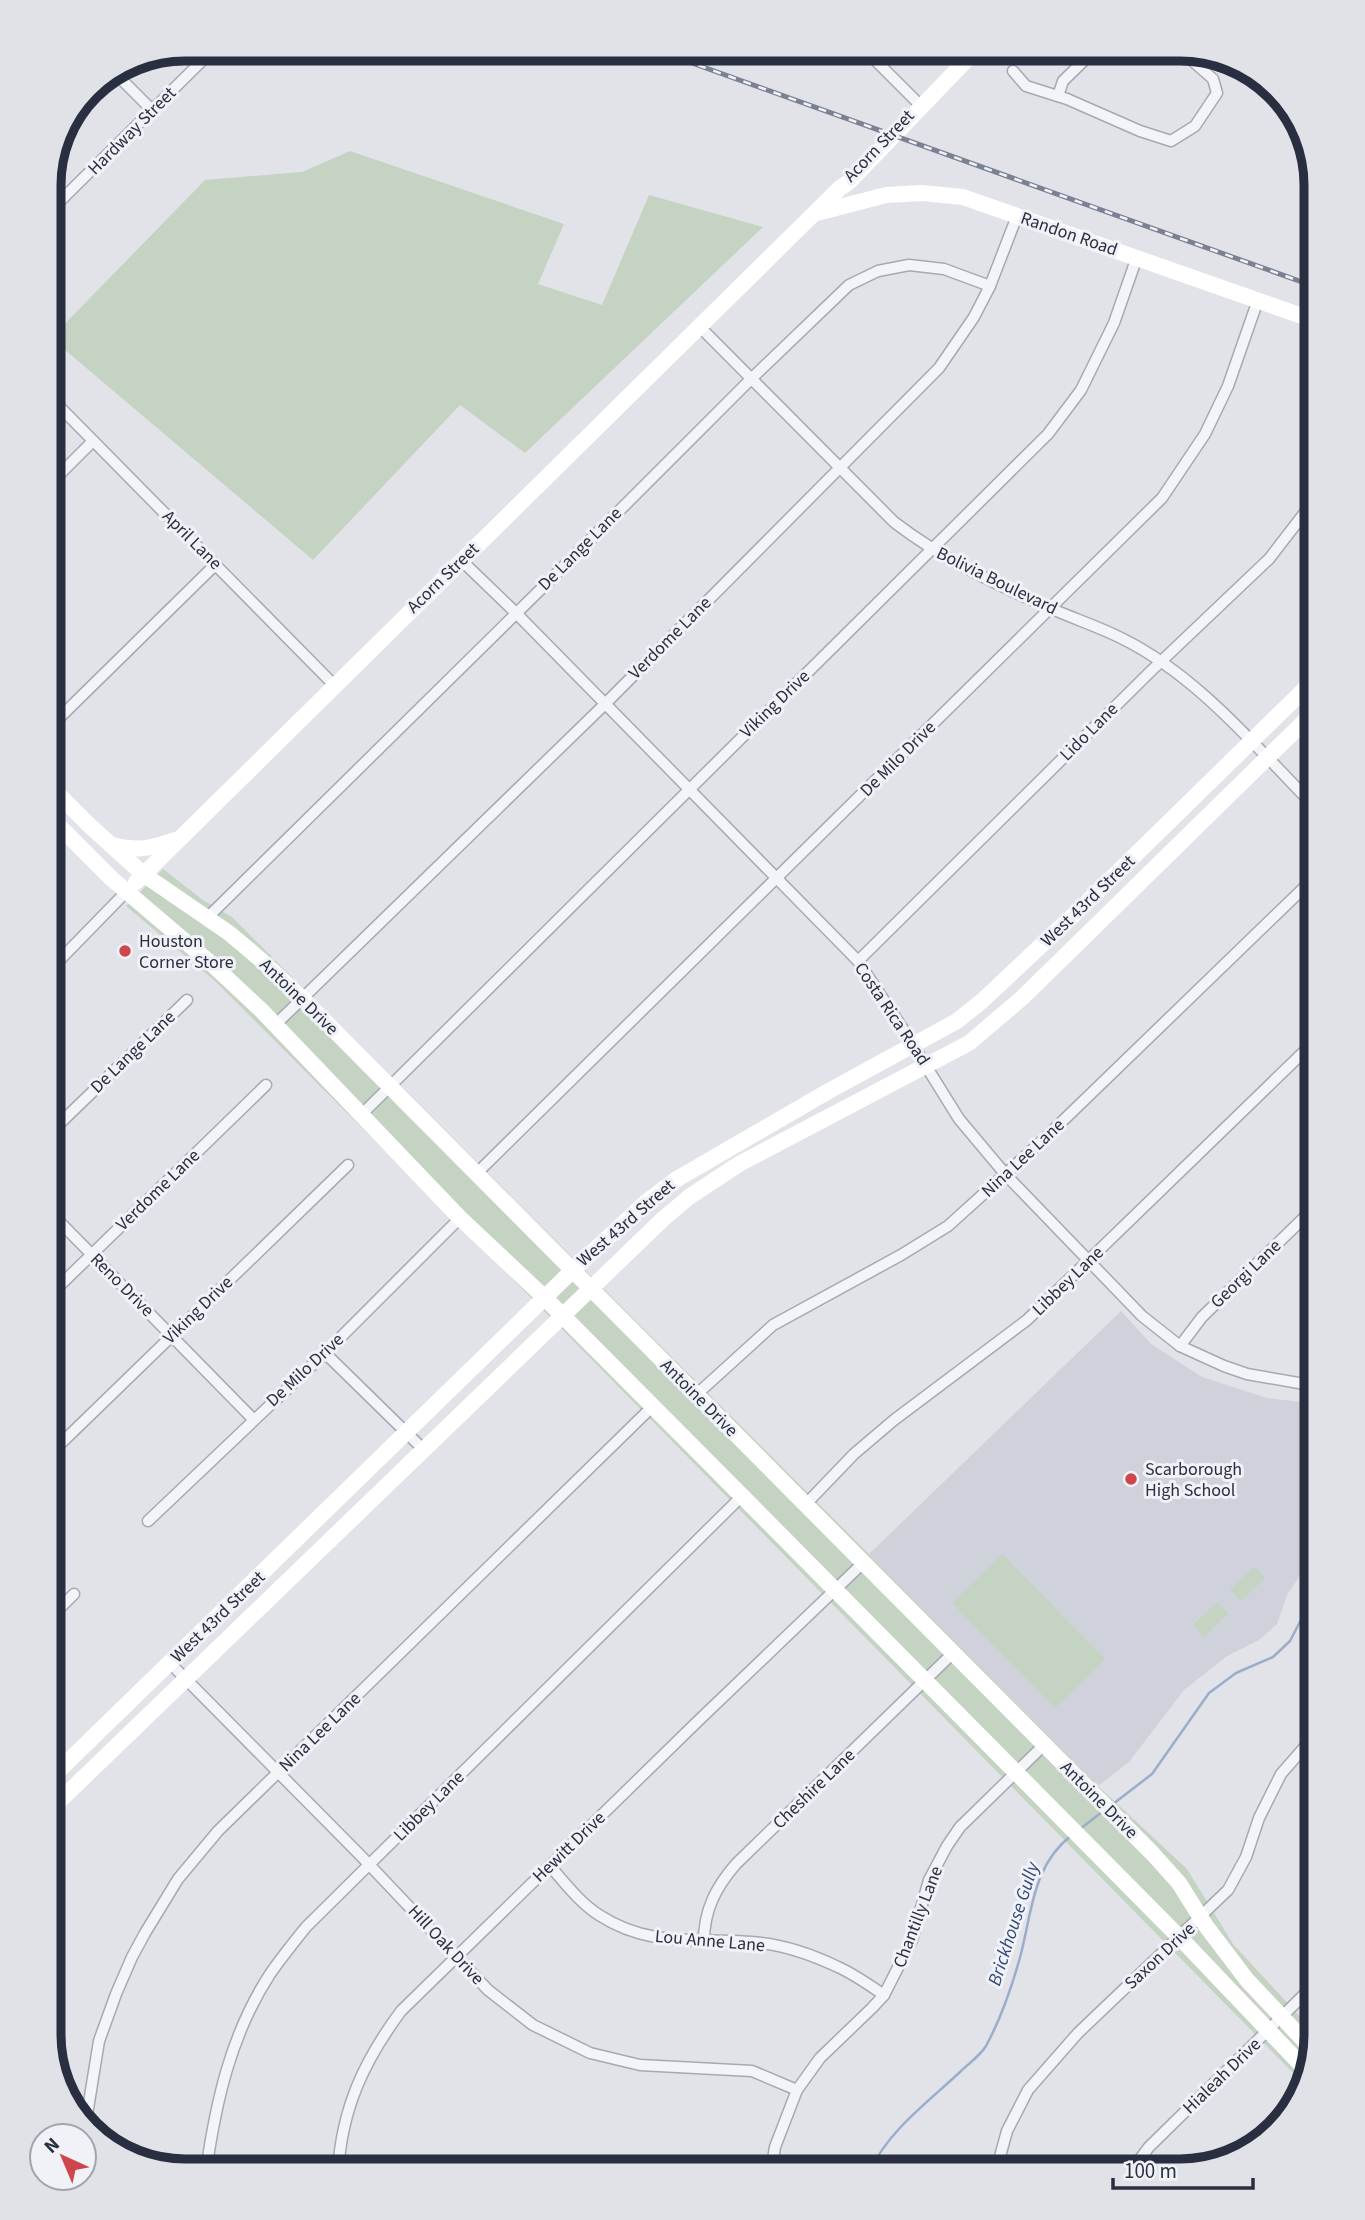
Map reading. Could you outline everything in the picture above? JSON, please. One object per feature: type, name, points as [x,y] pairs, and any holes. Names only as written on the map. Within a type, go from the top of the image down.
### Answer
[{"type":"main road","name":"Acorn Street","points":[[135,883],[699,326],[849,182],[964,62]]},
{"type":"main road","name":"Randon Road","points":[[816,214],[886,195],[922,192],[963,197],[1304,317]]},
{"type":"main road","name":"West 43rd Street","points":[[61,1768],[544,1297],[645,1202],[729,1147],[957,1021],[1080,909],[1304,689]]},
{"type":"main road","name":"West 43rd Street","points":[[61,1799],[663,1219],[689,1197],[739,1164],[969,1043],[1022,998],[1304,722]]},
{"type":"main road","name":"Antoine Drive","points":[[62,797],[111,845],[135,883],[460,1218],[653,1406],[1180,1937],[1300,2064]]},
{"type":"main road","name":"Antoine Drive","points":[[62,829],[76,843],[135,883],[165,898],[179,899],[206,918],[261,960],[302,998],[1170,1873],[1247,1980],[1304,2040]]},
{"type":"main road","points":[[111,845],[128,849],[152,848],[180,838]]},
{"type":"main road","points":[[1080,909],[1096,925]]},
{"type":"main road","points":[[729,1147],[739,1164]]},
{"type":"main road","points":[[288,1548],[303,1564]]},
{"type":"street","name":"Hardway Street","points":[[62,199],[201,62]]},
{"type":"street","points":[[877,62],[920,106]]},
{"type":"street","points":[[1058,96],[1063,81],[1083,62]]},
{"type":"street","points":[[1013,71],[1026,86],[1171,141],[1195,126],[1216,93],[1213,79],[1195,63]]},
{"type":"street","points":[[121,79],[153,111]]},
{"type":"street","name":"Verdome Lane","points":[[275,1025],[604,705],[939,368],[974,317],[990,286],[1017,216]]},
{"type":"street","name":"Viking Drive","points":[[361,1115],[1048,434],[1081,390],[1114,323],[1137,257]]},
{"type":"street","name":"De Lange Lane","points":[[206,918],[849,285],[878,271],[909,265],[944,269],[990,286]]},
{"type":"street","name":"De Milo Drive","points":[[476,1174],[1162,498],[1198,445],[1228,386],[1258,300]]},
{"type":"street","name":"Bolivia Boulevard","points":[[699,326],[894,522],[932,550],[975,574],[1122,638],[1160,662],[1214,703],[1304,796]]},
{"type":"street","name":"April Lane","points":[[62,409],[334,685]]},
{"type":"street","points":[[62,472],[93,441]]},
{"type":"street","name":"Lido Lane","points":[[858,961],[1160,662],[1269,559],[1304,514]]},
{"type":"street","name":"Costa Rica Road","points":[[461,561],[515,612],[858,961],[959,1119],[1006,1175],[1142,1316],[1180,1346],[1214,1362],[1247,1374],[1304,1383]]},
{"type":"street","points":[[62,716],[216,564]]},
{"type":"street","name":"Acorn Street","points":[[62,958],[135,883]]},
{"type":"street","name":"Nina Lee Lane","points":[[695,1395],[773,1325],[948,1226],[1006,1175],[1304,888]]},
{"type":"street","name":"De Lange Lane","points":[[61,1122],[187,1000]]},
{"type":"street","name":"Libbey Lane","points":[[805,1504],[854,1454],[894,1420],[1027,1320],[1304,1052]]},
{"type":"street","name":"Verdome Lane","points":[[61,1284],[266,1085]]},
{"type":"street","name":"Viking Drive","points":[[61,1443],[348,1165]]},
{"type":"street","name":"De Milo Drive","points":[[148,1521],[325,1353],[460,1218]]},
{"type":"street","name":"Georgi Lane","points":[[1180,1346],[1202,1317],[1304,1220]]},
{"type":"street","name":"Reno Drive","points":[[61,1223],[253,1419]]},
{"type":"street","points":[[325,1353],[423,1449]]},
{"type":"street","name":"Nina Lee Lane","points":[[88,2111],[99,2041],[116,1994],[145,1933],[178,1879],[218,1831],[653,1406]]},
{"type":"street","name":"Libbey Lane","points":[[208,2158],[215,2113],[227,2066],[243,2024],[270,1975],[306,1927],[742,1496]]},
{"type":"street","name":"Hewitt Drive","points":[[339,2158],[342,2132],[362,2071],[382,2036],[401,2011],[863,1563]]},
{"type":"street","points":[[61,1607],[74,1594]]},
{"type":"street","name":"Cheshire Lane","points":[[704,1941],[709,1903],[722,1880],[953,1653]]},
{"type":"street","name":"Hill Oak Drive","points":[[170,1663],[369,1864],[488,1990],[533,2025],[590,2053],[640,2065],[752,2071],[797,2090]]},
{"type":"street","name":"Chantilly Lane","points":[[773,2159],[797,2090],[820,2058],[884,1995],[912,1940],[929,1881],[947,1846],[961,1827],[1044,1745]]},
{"type":"street","name":"Saxon Drive","points":[[999,2159],[1007,2131],[1028,2091],[1078,2033],[1228,1890],[1246,1857],[1259,1818],[1281,1774],[1304,1748]]},
{"type":"street","name":"Lou Anne Lane","points":[[550,1866],[576,1895],[598,1914],[627,1930],[658,1939],[761,1943],[791,1950],[838,1967],[884,1995]]},
{"type":"street","name":"Hialeah Drive","points":[[1140,2159],[1149,2147],[1304,1995]]},
{"type":"shaded area","name":"Scarborough High School","points":[[1121,1311],[1151,1344],[1202,1377],[1267,1398],[1304,1403],[1304,1572],[1287,1595],[1277,1624],[1259,1640],[1227,1656],[1184,1690],[1129,1762],[1098,1786],[869,1554]]},
{"type":"green space","points":[[350,151],[564,224],[538,284],[602,305],[649,195],[763,227],[525,453],[460,405],[313,560],[62,347],[62,327],[205,180],[302,172]]},
{"type":"green space","points":[[163,869],[203,900],[232,917],[1098,1786],[1187,1869],[1233,1944],[1304,2021],[1303,2051],[1296,2076],[498,1264],[216,982],[126,906]]},
{"type":"green space","points":[[1002,1554],[1105,1659],[1055,1708],[952,1603]]},
{"type":"green space","points":[[1254,1567],[1265,1578],[1241,1601],[1230,1590]]},
{"type":"green space","points":[[1217,1602],[1228,1613],[1204,1637],[1193,1625]]},
{"type":"waterway","name":"Brickhouse Gully","points":[[1113,1804],[1152,1774],[1209,1693],[1236,1673],[1273,1657],[1290,1641],[1304,1612]]},
{"type":"waterway","name":"Brickhouse Gully","points":[[1080,1829],[1102,1812]]},
{"type":"waterway","name":"Brickhouse Gully","points":[[877,2159],[898,2130],[986,2046],[1012,1982],[1041,1877],[1058,1847],[1072,1835]]},
{"type":"railway","points":[[689,62],[1304,283]]},
{"type":"place","name":"Houston Corner Store","points":[[125,951]]},
{"type":"place","name":"Scarborough High School","points":[[1131,1479]]}]
